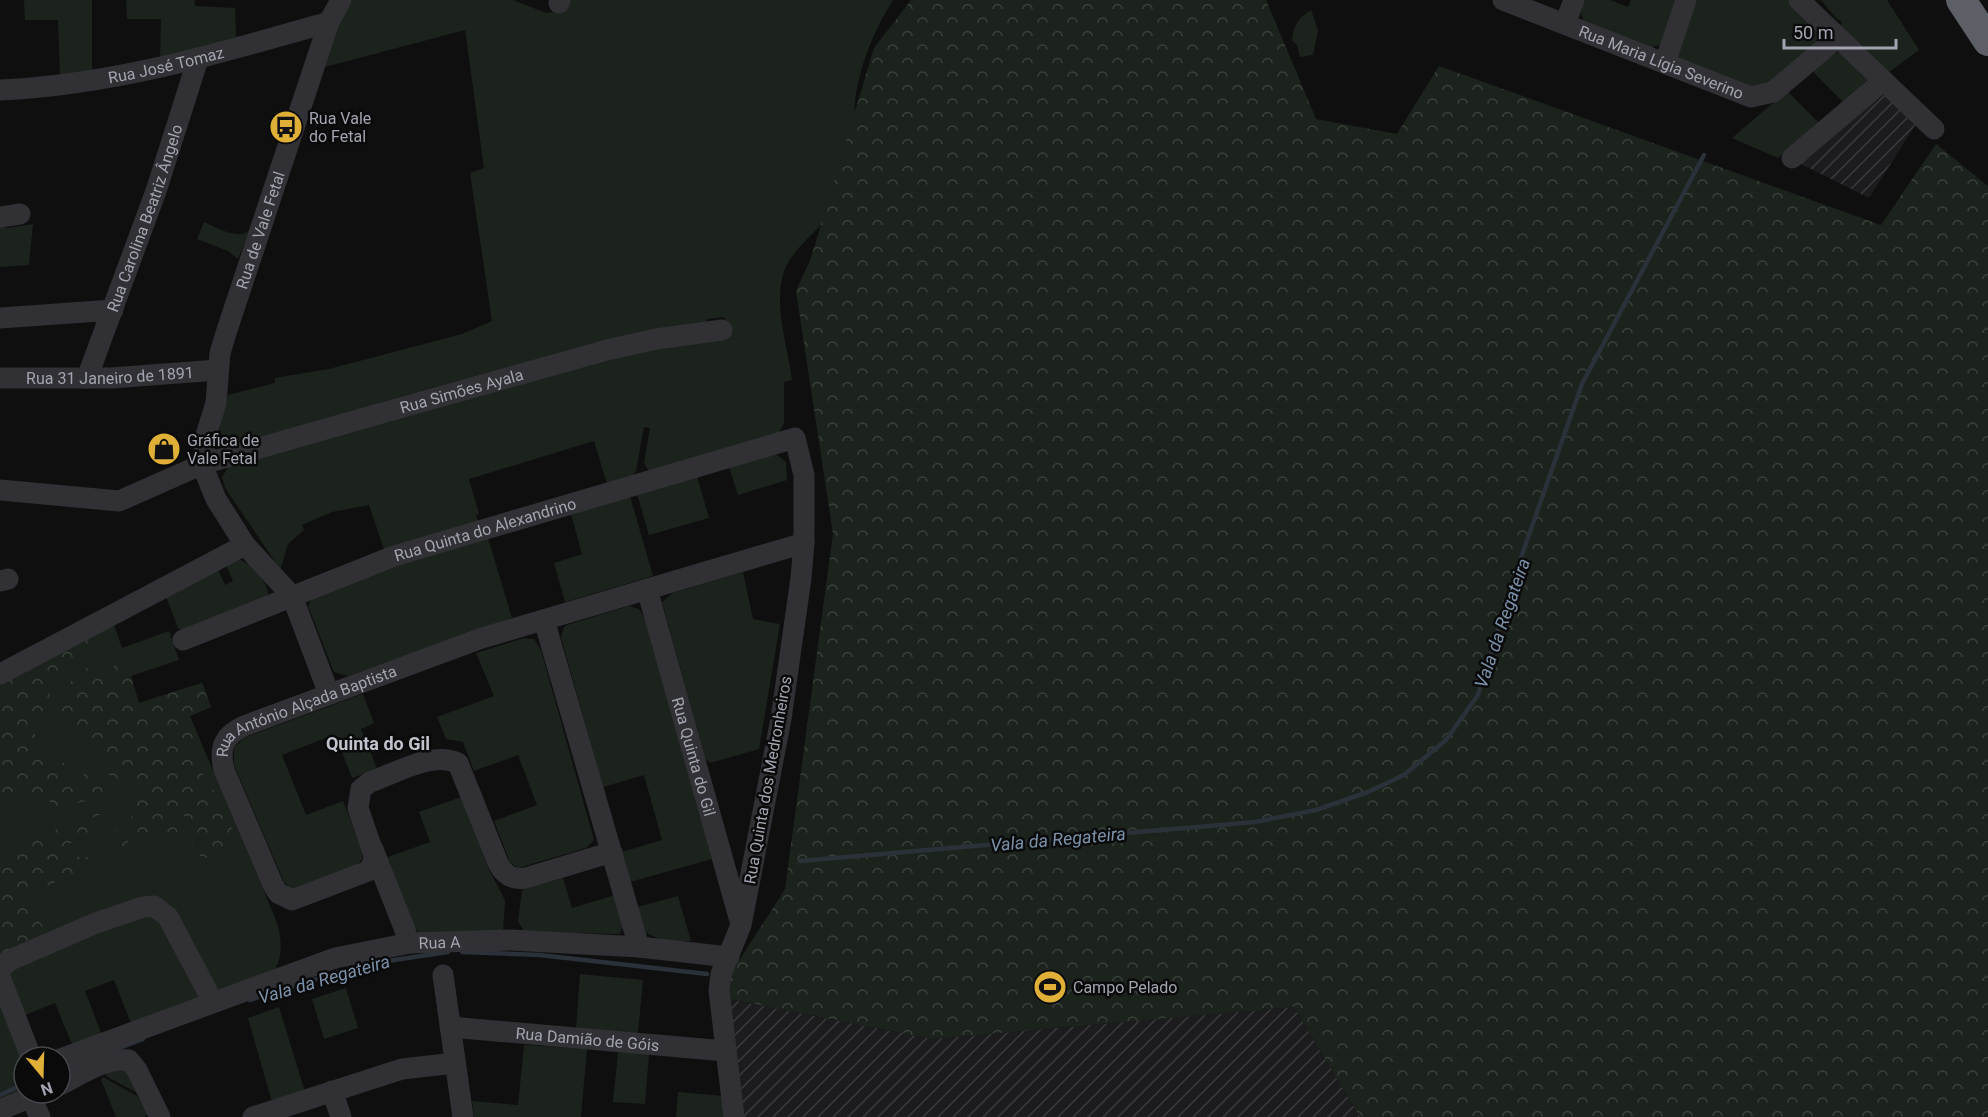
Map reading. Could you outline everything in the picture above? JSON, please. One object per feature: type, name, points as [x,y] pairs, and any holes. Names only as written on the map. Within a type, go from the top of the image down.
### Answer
[{"type":"highway","points":[[1963,3],[1988,41]]},
{"type":"highway","points":[[1963,3],[1988,49]]},
{"type":"street","name":"Rua de Vale Fetal","points":[[203,464],[206,435],[219,387],[218,370],[226,330],[329,22],[341,0]]},
{"type":"street","name":"Rua Maria Lígia Severino","points":[[1503,0],[1739,93],[1762,96],[1787,81],[1838,37]]},
{"type":"street","points":[[1565,24],[1574,0]]},
{"type":"street","points":[[1665,63],[1686,0]]},
{"type":"street","points":[[1799,0],[1934,129]]},
{"type":"street","name":"Rua José Tomaz","points":[[0,90],[117,76],[198,59],[329,22]]},
{"type":"street","name":"Rua Carolina Beatriz Ângelo","points":[[87,378],[174,138],[198,59]]},
{"type":"street","points":[[1792,158],[1883,81]]},
{"type":"street","points":[[0,318],[113,310]]},
{"type":"street","name":"Rua Simões Ayala","points":[[0,490],[119,501],[203,464],[607,350],[722,330]]},
{"type":"street","name":"Rua 31 Janeiro de 1891","points":[[0,378],[87,378],[218,370]]},
{"type":"street","name":"Rua Quinta dos Medronheiros","points":[[734,1117],[719,990],[721,974],[741,925],[781,719],[804,543],[804,475],[795,438]]},
{"type":"street","name":"Rua Quinta do Alexandrino","points":[[183,640],[394,556],[795,438]]},
{"type":"street","points":[[203,464],[209,485],[244,545],[292,596],[329,694]]},
{"type":"street","name":"Rua António Alçada Baptista","points":[[372,846],[373,863],[360,875],[301,898],[284,897],[273,885],[224,770],[220,755],[223,742],[232,732],[482,638],[804,543]]},
{"type":"street","points":[[0,674],[244,545]]},
{"type":"street","name":"Rua Quinta do Gil","points":[[647,589],[741,925]]},
{"type":"street","points":[[544,620],[639,947]]},
{"type":"street","points":[[410,943],[358,808],[361,789],[370,783],[434,759],[446,758],[458,763],[502,871],[517,879],[612,852]]},
{"type":"street","points":[[0,970],[8,961],[96,923],[143,907],[154,906],[168,917],[213,1002]]},
{"type":"street","name":"Rua A","points":[[72,1055],[335,958],[410,943],[511,940],[639,947],[729,957]]},
{"type":"street","points":[[443,975],[464,1117]]},
{"type":"street","points":[[0,977],[26,1045]]},
{"type":"street","name":"Rua Damião de Góis","points":[[450,1027],[726,1051]]},
{"type":"street","points":[[72,1079],[120,1058],[129,1060],[137,1070],[160,1117]]},
{"type":"street","points":[[253,1117],[402,1070],[455,1064]]},
{"type":"street","points":[[332,1091],[341,1117]]},
{"type":"street","points":[[0,1110],[17,1105]]},
{"type":"shaded area","points":[[1885,94],[1916,124],[1869,198],[1797,162]]},
{"type":"shaded area","points":[[722,998],[932,1039],[1294,1007],[1360,1117],[728,1117]]},
{"type":"green space","points":[[24,0],[92,0],[92,71],[60,75],[58,20],[25,20]]},
{"type":"green space","points":[[126,0],[194,0],[195,6],[235,8],[236,39],[160,60],[161,19],[127,19]]},
{"type":"green space","points":[[347,0],[513,0],[546,13],[560,11],[568,0],[893,0],[880,22],[862,68],[855,97],[850,153],[840,195],[824,221],[791,258],[782,279],[781,317],[792,380],[784,382],[784,423],[779,433],[652,471],[648,470],[644,463],[650,428],[644,427],[636,471],[632,477],[607,484],[594,441],[469,479],[479,514],[476,515],[478,522],[384,549],[369,505],[332,512],[302,525],[304,530],[288,544],[281,568],[276,563],[225,488],[222,477],[229,466],[606,358],[727,330],[726,320],[723,317],[707,319],[705,324],[594,343],[378,403],[379,407],[238,443],[224,440],[219,428],[228,395],[275,383],[275,378],[329,369],[462,334],[492,321],[470,173],[484,168],[465,30],[325,67]]},
{"type":"green space","points":[[911,0],[1266,0],[1316,119],[1397,134],[1439,66],[1881,225],[1936,144],[1988,186],[1988,1117],[1360,1117],[1294,1007],[932,1039],[723,998],[723,986],[785,889],[833,534],[796,291],[811,258],[874,48]]},
{"type":"green space","points":[[1583,0],[1610,0],[1628,7],[1631,0],[1678,0],[1661,45],[1647,48],[1583,20],[1581,14]]},
{"type":"green space","points":[[1692,0],[1790,0],[1820,33],[1820,39],[1770,85],[1756,91],[1679,59],[1676,53]]},
{"type":"green space","points":[[1821,0],[1887,0],[1919,50],[1889,72],[1840,26],[1842,22]]},
{"type":"green space","points":[[1311,10],[1318,30],[1313,55],[1300,57],[1297,45],[1292,41],[1294,31],[1300,19]]},
{"type":"green space","points":[[1834,53],[1841,53],[1868,79],[1844,103],[1812,71]]},
{"type":"green space","points":[[1787,91],[1819,123],[1778,158],[1732,138]]},
{"type":"green space","points":[[204,222],[234,234],[246,233],[250,229],[238,259],[228,251],[197,239]]},
{"type":"green space","points":[[0,224],[7,228],[33,224],[29,265],[0,267]]},
{"type":"green space","points":[[776,454],[786,462],[787,480],[738,495],[729,467]]},
{"type":"green space","points":[[697,476],[709,518],[649,535],[637,494]]},
{"type":"green space","points":[[630,496],[653,576],[565,602],[554,563],[582,554],[571,514]]},
{"type":"green space","points":[[488,538],[512,618],[348,676],[334,672],[308,606],[312,598],[392,566]]},
{"type":"green space","points":[[241,560],[259,575],[266,585],[268,595],[184,631],[178,628],[165,594],[217,567],[225,585],[233,581],[225,563]]},
{"type":"green space","points":[[743,572],[753,619],[780,624],[759,749],[710,763],[705,758],[662,602],[673,593]]},
{"type":"green space","points":[[629,606],[639,609],[645,619],[712,859],[630,882],[622,852],[662,840],[644,775],[603,787],[561,637],[564,627],[570,624]]},
{"type":"green space","points":[[113,622],[122,648],[169,631],[179,660],[131,676],[139,703],[202,683],[211,707],[190,716],[276,920],[281,948],[279,961],[272,974],[132,1026],[114,980],[85,991],[103,1038],[74,1049],[55,1003],[23,1016],[0,983],[0,681]]},
{"type":"green space","points":[[100,629],[102,638],[93,649],[92,659],[76,666],[67,663],[65,674],[56,679],[48,691],[51,699],[46,713],[33,714],[36,723],[34,733],[41,741],[39,755],[52,757],[70,766],[75,780],[82,778],[85,772],[99,770],[103,783],[102,796],[61,808],[51,805],[48,795],[37,802],[22,798],[12,804],[0,796],[0,782],[30,769],[22,762],[7,768],[0,765],[0,746],[4,740],[0,737],[0,681]]},
{"type":"green space","points":[[524,638],[534,639],[541,650],[594,840],[586,848],[518,868],[510,862],[494,821],[537,805],[518,755],[474,771],[463,742],[446,739],[437,717],[494,696],[476,653]]},
{"type":"green space","points":[[97,663],[108,674],[116,663],[127,665],[139,703],[202,683],[211,707],[190,716],[197,733],[195,750],[199,769],[218,796],[224,799],[231,815],[230,824],[234,834],[232,847],[217,851],[212,858],[201,857],[192,846],[195,834],[190,829],[185,816],[178,814],[177,832],[166,839],[161,835],[162,821],[155,818],[151,833],[136,832],[129,809],[136,795],[145,789],[135,776],[124,788],[110,776],[101,759],[93,758],[69,732],[54,706],[77,673]]},
{"type":"green space","points":[[363,694],[374,723],[361,729],[377,769],[352,778],[336,737],[323,739],[282,755],[306,815],[343,801],[363,852],[362,859],[357,865],[292,889],[284,882],[234,765],[234,747],[244,738]]},
{"type":"green space","points":[[461,797],[489,870],[505,900],[503,933],[421,935],[410,921],[388,857],[430,842],[419,812]]},
{"type":"green space","points":[[102,803],[119,817],[127,837],[128,852],[119,855],[111,852],[109,842],[120,838],[109,811],[84,821],[91,839],[85,844],[71,843],[60,855],[67,862],[77,857],[87,857],[92,866],[29,894],[46,935],[0,957],[0,855],[15,850],[16,839],[38,830],[45,835]]},
{"type":"green space","points":[[563,878],[572,908],[615,895],[623,925],[620,934],[524,932],[518,921],[522,890]]},
{"type":"green space","points":[[678,896],[691,941],[667,942],[646,933],[637,907]]},
{"type":"green space","points":[[580,974],[643,980],[638,1033],[576,1029]]},
{"type":"green space","points":[[346,988],[358,1028],[324,1039],[312,999]]},
{"type":"green space","points":[[0,997],[19,1045],[12,1045],[12,1098],[0,1102]]},
{"type":"green space","points":[[279,1007],[305,1092],[272,1102],[248,1018]]},
{"type":"green space","points":[[524,1045],[587,1049],[581,1117],[474,1117],[472,1101],[518,1105]]},
{"type":"green space","points":[[618,1052],[649,1054],[645,1104],[613,1102]]},
{"type":"green space","points":[[125,1068],[139,1094],[106,1076],[108,1072]]},
{"type":"green space","points":[[103,1077],[137,1096],[149,1114],[144,1117],[116,1117],[101,1080]]},
{"type":"green space","points":[[678,1092],[723,1096],[723,1117],[676,1117]]},
{"type":"waterway","name":"Vala da Regateira","points":[[800,861],[1255,822],[1316,810],[1368,792],[1404,775],[1446,740],[1478,695],[1517,569],[1582,384],[1704,155]]},
{"type":"waterway","name":"Vala da Regateira","points":[[250,1000],[361,965],[448,952]]},
{"type":"waterway","name":"Vala da Regateira","points":[[462,952],[540,955],[707,974]]},
{"type":"waterway","name":"Vala da Regateira","points":[[112,1051],[143,1039]]},
{"type":"waterway","name":"Vala da Regateira","points":[[72,1065],[81,1062]]},
{"type":"waterway","points":[[0,1095],[12,1090]]},
{"type":"place","name":"Rua Vale do Fetal","points":[[286,127]]},
{"type":"place","name":"Gráfica de Vale Fetal","points":[[164,449]]},
{"type":"place","name":"Campo Pelado","points":[[1050,987]]},
{"type":"district","name":"Quinta do Gil","points":[[378,743]]}]
